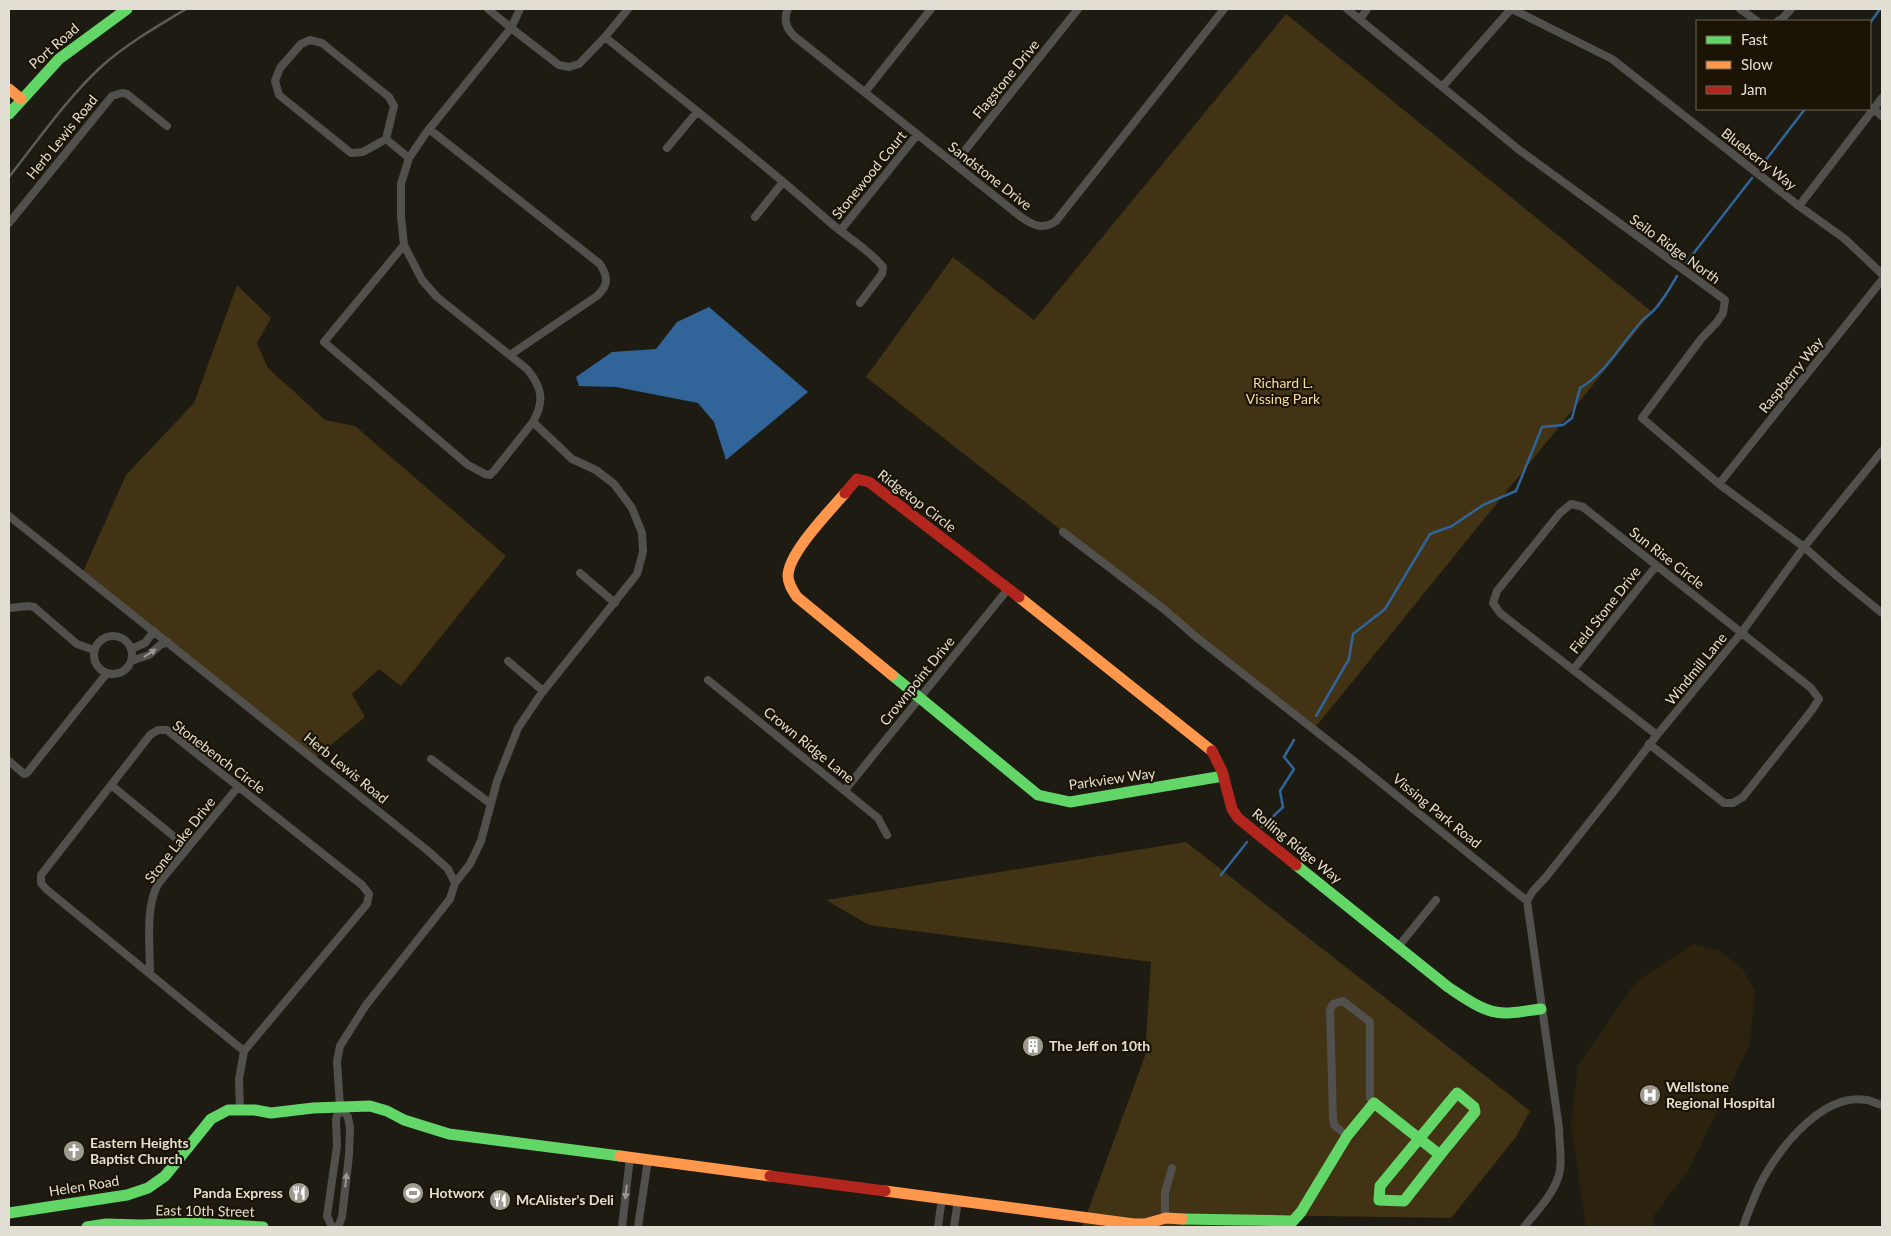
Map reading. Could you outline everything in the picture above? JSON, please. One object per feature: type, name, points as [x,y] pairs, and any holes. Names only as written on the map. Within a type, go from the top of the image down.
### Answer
[{"type":"street","name":"Port Road","points":[[9,114],[59,60],[127,9]]},
{"type":"street","points":[[488,9],[559,65],[569,67],[579,64],[628,9]]},
{"type":"street","points":[[404,245],[324,342],[468,465],[490,475],[533,422],[538,413],[541,402],[536,380],[527,369],[437,297],[422,280],[404,245],[401,217],[401,184],[409,158],[429,129],[511,28],[520,9]]},
{"type":"street","name":"Sandstone Drive","points":[[788,9],[785,15],[786,24],[794,36],[954,164],[1033,225],[1042,228],[1056,221],[1224,9]]},
{"type":"street","points":[[865,92],[931,9]]},
{"type":"street","name":"Flagstone Drive","points":[[954,164],[1078,9]]},
{"type":"street","name":"Seilo Ridge North","points":[[1347,9],[1518,149],[1725,300],[1723,312],[1717,322],[1701,338],[1642,418],[1719,484],[1804,547],[1882,613]]},
{"type":"street","points":[[1360,19],[1367,9]]},
{"type":"street","points":[[1443,86],[1511,9]]},
{"type":"street","name":"Blueberry Way","points":[[1511,9],[1612,59],[1798,206],[1845,239],[1882,274]]},
{"type":"street","points":[[1740,9],[1756,20]]},
{"type":"street","points":[[1780,20],[1791,9]]},
{"type":"street","points":[[605,37],[783,182],[840,232],[876,258],[883,267],[882,274],[860,303]]},
{"type":"street","points":[[310,40],[322,43],[389,97],[394,106],[386,139],[363,152],[351,153],[279,96],[275,81],[280,68],[301,44],[310,40]]},
{"type":"street","points":[[9,89],[21,99]]},
{"type":"street","name":"Herb Lewis Road","points":[[9,223],[112,96],[122,93],[127,94],[167,126]]},
{"type":"street","points":[[1798,206],[1882,98]]},
{"type":"street","points":[[1874,110],[1882,116]]},
{"type":"street","points":[[667,148],[697,112]]},
{"type":"street","points":[[429,129],[600,264],[604,270],[606,284],[604,290],[510,355]]},
{"type":"street","name":"Stonewood Court","points":[[840,232],[917,135]]},
{"type":"street","points":[[386,139],[409,158]]},
{"type":"street","points":[[755,217],[783,182]]},
{"type":"street","name":"Raspberry Way","points":[[1719,484],[1882,280]]},
{"type":"street","points":[[332,1227],[326,1216],[337,1146],[336,1119],[340,1107],[336,1061],[340,1046],[366,1005],[450,899],[455,883],[470,864],[481,841],[497,781],[518,728],[543,691],[637,574],[643,552],[642,533],[632,508],[614,484],[596,470],[572,459],[533,422]]},
{"type":"street","name":"Windmill Lane","points":[[1527,901],[1532,891],[1546,877],[1649,744],[1742,632],[1804,547],[1882,451]]},
{"type":"street","name":"Ridgetop Circle","points":[[920,697],[797,597],[789,587],[788,574],[789,565],[796,552],[857,479],[869,482],[1008,589]]},
{"type":"street","name":"Sun Rise Circle","points":[[1649,744],[1724,803],[1734,803],[1743,798],[1819,699],[1811,688],[1742,632],[1583,507],[1571,504],[1560,513],[1497,591],[1493,603],[1500,613],[1657,735]]},
{"type":"street","name":"Herb Lewis Road","points":[[9,516],[427,850],[448,869],[455,883]]},
{"type":"street","name":"Vissing Park Road","points":[[1063,532],[1165,610],[1196,637],[1374,777],[1527,901]]},
{"type":"street","name":"Field Stone Drive","points":[[1573,670],[1656,566]]},
{"type":"street","points":[[580,573],[615,603]]},
{"type":"street","name":"Crownpoint Drive","points":[[845,790],[1008,589]]},
{"type":"street","name":"Rolling Ridge Way","points":[[1008,589],[1212,751],[1223,776],[1232,809],[1238,818],[1398,947],[1448,986],[1485,1008],[1505,1013],[1542,1009]]},
{"type":"street","points":[[9,608],[34,607],[78,644],[94,650]]},
{"type":"street","points":[[131,649],[146,643],[154,631]]},
{"type":"street","points":[[114,636],[125,640],[131,649],[131,661],[126,669],[121,672],[115,674],[108,673],[98,668],[95,662],[94,650],[101,639],[114,636]]},
{"type":"street","points":[[131,661],[148,655],[160,645],[168,642]]},
{"type":"street","points":[[508,661],[543,691]]},
{"type":"street","points":[[9,761],[24,774],[27,773],[108,673]]},
{"type":"street","name":"Crown Ridge Lane","points":[[708,680],[878,818],[887,835]]},
{"type":"street","name":"Parkview Way","points":[[920,697],[1038,794],[1070,802],[1223,776]]},
{"type":"street","name":"Stonebench Circle","points":[[240,1109],[239,1079],[244,1051],[367,904],[369,894],[362,885],[167,730],[162,729],[150,735],[111,785],[41,875],[42,883],[46,889],[244,1051]]},
{"type":"street","points":[[431,759],[491,804]]},
{"type":"street","points":[[111,785],[188,848]]},
{"type":"street","name":"Stone Lake Drive","points":[[150,974],[153,892],[238,787]]},
{"type":"street","points":[[1398,947],[1436,900]]},
{"type":"street","points":[[1524,1227],[1546,1200],[1558,1176],[1560,1158],[1559,1128],[1527,901]]},
{"type":"street","points":[[1347,1136],[1334,1125],[1333,1119],[1330,1010],[1333,1004],[1343,1001],[1370,1022],[1370,1098],[1440,1155]]},
{"type":"street","points":[[1457,1093],[1474,1107],[1475,1112],[1440,1155],[1404,1201],[1380,1200],[1380,1186],[1457,1093]]},
{"type":"street","points":[[1743,1227],[1765,1176],[1808,1120],[1827,1108],[1847,1101],[1866,1100],[1882,1105]]},
{"type":"street","points":[[1281,1225],[1293,1220],[1301,1212],[1347,1136],[1374,1103]]},
{"type":"street","name":"Helen Road","points":[[9,1213],[127,1195],[148,1188],[165,1176],[211,1120],[228,1110],[240,1109],[271,1113],[370,1106],[387,1110],[404,1120],[449,1134],[1134,1224],[1144,1224],[1165,1219],[1214,1224],[1281,1225]]},
{"type":"street","points":[[338,1227],[342,1217],[349,1156],[350,1128],[348,1117],[340,1107]]},
{"type":"street","points":[[622,1227],[630,1157]]},
{"type":"street","points":[[638,1227],[648,1160]]},
{"type":"street","points":[[1165,1219],[1165,1193],[1172,1168]]},
{"type":"street","points":[[938,1227],[942,1198]]},
{"type":"street","points":[[954,1227],[958,1200]]},
{"type":"street","name":"East 10th Street","points":[[87,1227],[106,1224],[193,1223],[263,1227]]},
{"type":"shaded area","name":"Wellstone Regional Hospital","points":[[1693,944],[1718,950],[1742,968],[1755,991],[1750,1044],[1688,1171],[1654,1215],[1654,1227],[1586,1227],[1571,1126],[1578,1065],[1637,981]]},
{"type":"green space","name":"Richard L. Vissing Park","points":[[1286,14],[1652,312],[1314,729],[866,377],[953,257],[1034,320]]},
{"type":"green space","points":[[237,285],[271,318],[257,343],[268,368],[325,420],[355,426],[506,556],[401,686],[379,669],[352,694],[365,717],[314,759],[82,574],[126,475],[194,403]]},
{"type":"green space","points":[[1186,842],[1530,1111],[1516,1137],[1451,1218],[1249,1215],[1249,1227],[1082,1227],[1145,1056],[1151,962],[869,925],[826,900]]},
{"type":"water","points":[[709,307],[808,392],[726,460],[714,422],[698,403],[616,387],[579,386],[576,377],[612,352],[656,349],[677,322]]},
{"type":"waterway","points":[[1871,22],[1880,9]]},
{"type":"waterway","points":[[1762,165],[1804,110]]},
{"type":"waterway","points":[[1686,263],[1752,178]]},
{"type":"waterway","points":[[1316,716],[1349,659],[1353,634],[1385,609],[1430,534],[1452,526],[1483,505],[1516,491],[1542,427],[1563,425],[1572,418],[1580,388],[1598,374],[1641,322],[1653,311],[1677,276]]},
{"type":"waterway","points":[[1262,827],[1283,807],[1280,791],[1294,769],[1284,757],[1294,740]]},
{"type":"waterway","points":[[1221,875],[1247,842]]},
{"type":"railway","points":[[9,177],[65,105],[103,65],[133,42],[186,9]]},
{"type":"traffic: fast","points":[[9,114],[59,59],[127,9]]},
{"type":"traffic: fast","points":[[892,675],[1038,795],[1070,802],[1223,776]]},
{"type":"traffic: fast","points":[[1296,865],[1448,987],[1468,1000],[1482,1008],[1497,1012],[1510,1013],[1541,1009]]},
{"type":"traffic: fast","points":[[1182,1219],[1293,1221],[1301,1212],[1347,1136],[1374,1103],[1440,1155],[1404,1201],[1379,1200],[1380,1186],[1457,1093],[1474,1107],[1475,1112],[1440,1155]]},
{"type":"traffic: fast","points":[[9,1213],[127,1195],[148,1188],[165,1176],[211,1119],[228,1110],[255,1110],[271,1113],[313,1108],[370,1106],[387,1111],[404,1120],[449,1134],[620,1156]]},
{"type":"traffic: fast","points":[[87,1227],[106,1224],[193,1223],[263,1227]]},
{"type":"traffic: slow","points":[[9,89],[21,99]]},
{"type":"traffic: slow","points":[[845,493],[802,544],[790,567],[789,582],[797,597],[892,675]]},
{"type":"traffic: slow","points":[[1019,597],[1212,751]]},
{"type":"traffic: slow","points":[[620,1156],[770,1176]]},
{"type":"traffic: slow","points":[[885,1191],[1134,1224],[1145,1224],[1166,1218],[1182,1219]]},
{"type":"traffic: jam","points":[[845,493],[857,479],[869,482],[1019,597]]},
{"type":"traffic: jam","points":[[1212,751],[1222,771],[1232,809],[1238,818],[1296,865]]},
{"type":"traffic: jam","points":[[770,1176],[885,1191]]},
{"type":"place","name":"The Jeff on 10th","points":[[1033,1046]]},
{"type":"place","name":"Wellstone Regional Hospital","points":[[1650,1095]]},
{"type":"place","name":"Eastern Heights Baptist Church","points":[[74,1151]]},
{"type":"place","name":"Panda Express","points":[[299,1193]]},
{"type":"place","name":"Hotworx","points":[[413,1193]]},
{"type":"place","name":"McAlister's Deli","points":[[500,1200]]}]
